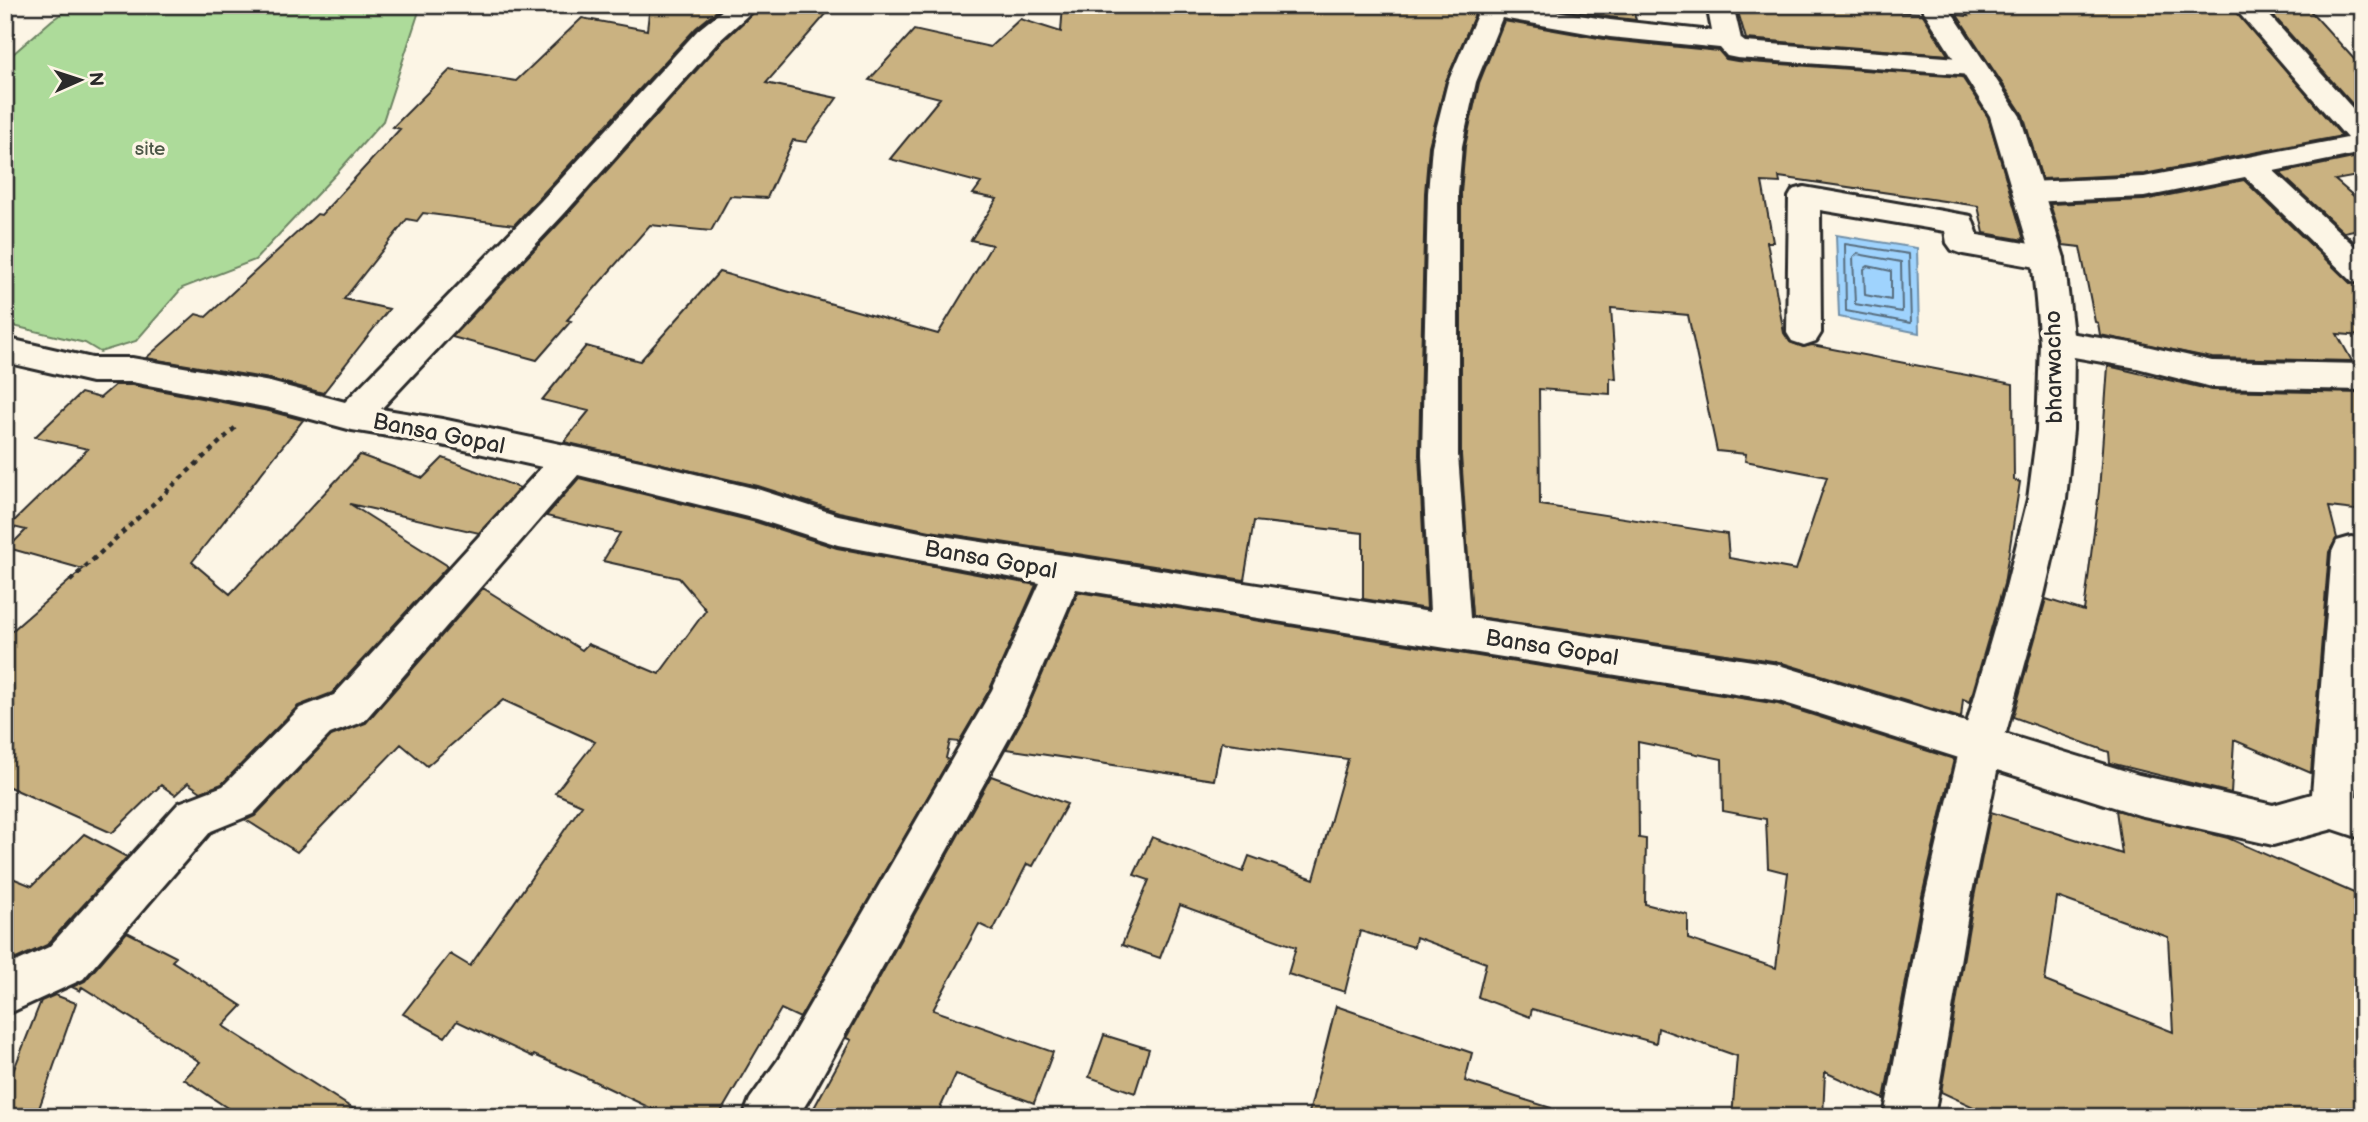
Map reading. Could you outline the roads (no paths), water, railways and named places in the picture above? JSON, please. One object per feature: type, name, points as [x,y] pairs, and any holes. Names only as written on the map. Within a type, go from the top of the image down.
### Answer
[{"type":"street","points":[[352,417],[552,208],[708,36],[746,5]]},
{"type":"street","points":[[1720,5],[1728,41],[1737,50],[1972,67]]},
{"type":"street","name":"bharwacho","points":[[1909,1117],[1948,897],[1981,747],[2024,595],[2047,499],[2055,430],[2057,342],[2048,258],[2005,116],[1933,5]]},
{"type":"street","points":[[2245,5],[2363,138]]},
{"type":"street","points":[[1451,631],[1440,454],[1443,193],[1447,146],[1462,82],[1508,8],[1630,33],[1728,41]]},
{"type":"street","points":[[2029,192],[2144,187],[2250,164],[2363,144]]},
{"type":"street","points":[[2250,164],[2363,273]]},
{"type":"street","points":[[1804,333],[1804,197],[1960,223],[1963,243],[2048,258]]},
{"type":"street","points":[[2057,342],[2137,356],[2212,374],[2360,381]]},
{"type":"street","name":"Bansa Gopal","points":[[5,350],[92,370],[132,370],[270,395],[352,417],[442,432],[757,504],[838,530],[930,549],[1779,683],[2139,795],[2273,825],[2348,814]]},
{"type":"street","points":[[6,992],[66,963],[195,817],[239,800],[316,721],[349,708],[570,460]]},
{"type":"street","points":[[2348,814],[2351,552],[2363,555]]},
{"type":"street","points":[[768,1117],[796,1077],[1008,700],[1064,572]]},
{"type":"water","points":[[1836,235],[1917,248],[1919,333],[1839,317]]},
{"type":"park label","name":"site","points":[[150,148]]}]
